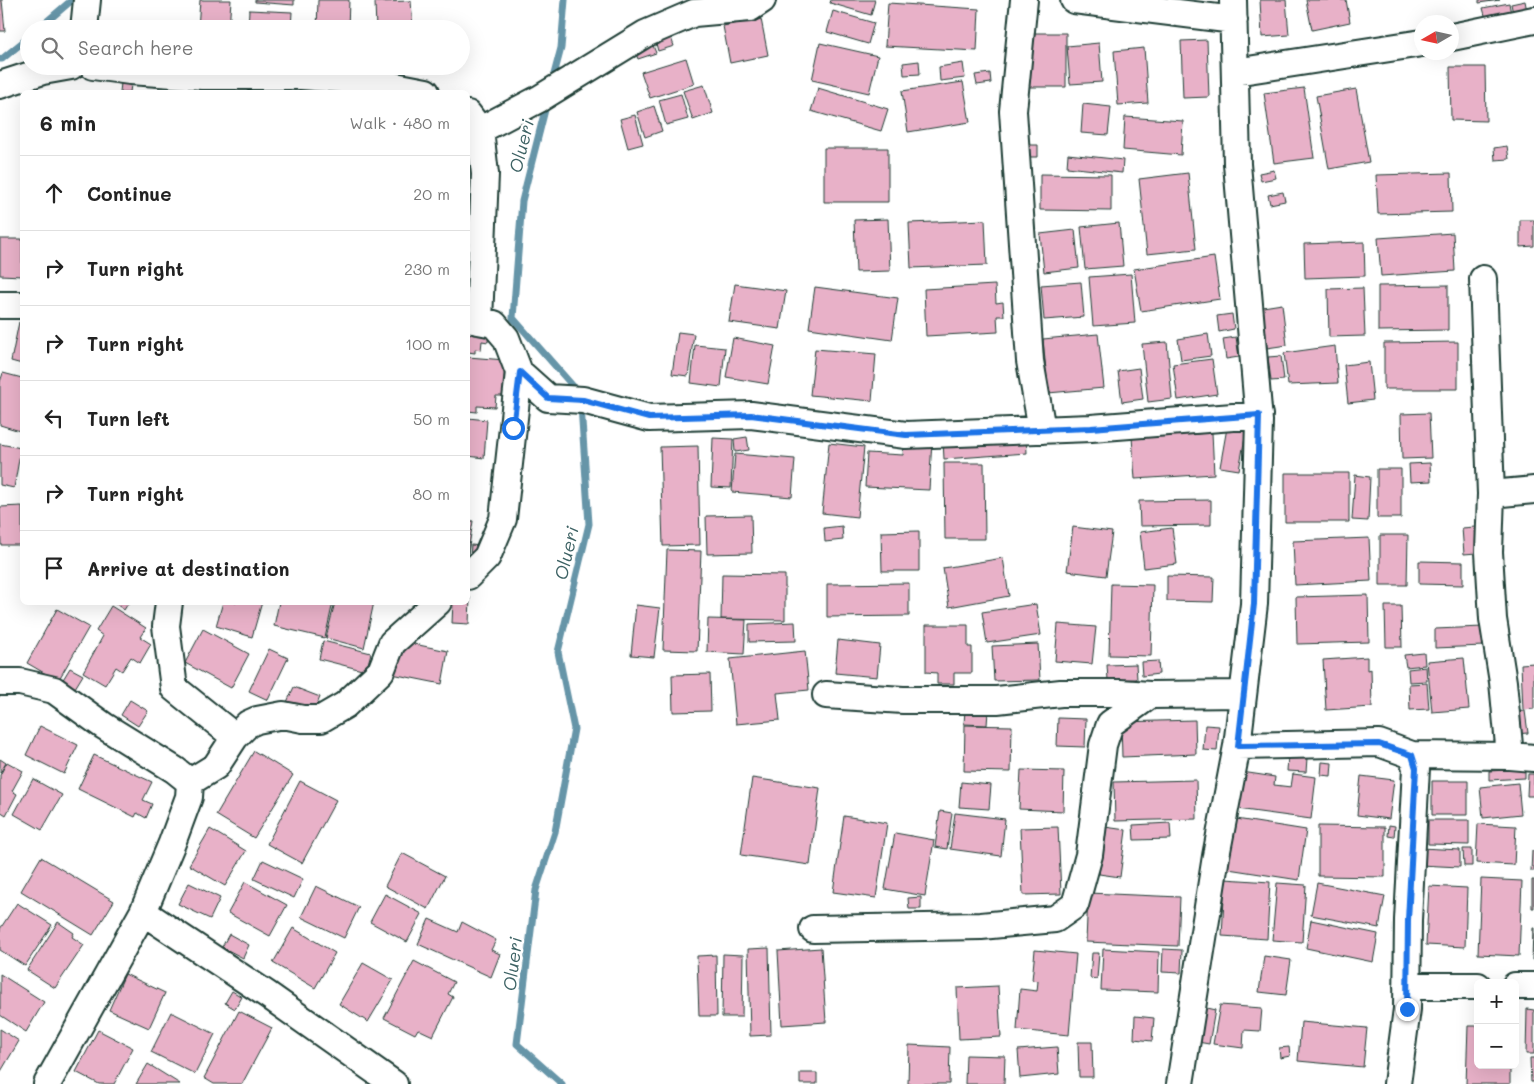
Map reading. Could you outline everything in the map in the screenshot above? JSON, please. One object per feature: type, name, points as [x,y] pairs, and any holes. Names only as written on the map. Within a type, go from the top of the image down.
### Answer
[{"type":"street","points":[[85,20],[87,0]]},
{"type":"street","points":[[762,0],[750,8],[694,13],[645,34],[538,99],[474,122],[485,174],[473,320],[494,324],[506,338],[520,372],[548,398],[583,400],[649,418],[751,415],[906,435],[1091,428],[1259,415]]},
{"type":"street","points":[[1024,0],[1013,111],[1030,361],[1042,430]]},
{"type":"street","points":[[1074,0],[1233,10],[1238,164],[1259,415],[1254,604],[1242,694],[1238,746],[1216,856],[1180,1084]]},
{"type":"street","points":[[1459,36],[1534,20]]},
{"type":"street","points":[[1235,72],[1414,44]]},
{"type":"street","points":[[0,85],[31,75]]},
{"type":"street","points":[[188,75],[251,84],[301,76],[369,81],[416,90]]},
{"type":"street","points":[[1238,746],[1379,744],[1412,755],[1522,757],[1503,682],[1493,619],[1489,552],[1492,494],[1483,278]]},
{"type":"street","points":[[470,574],[487,557],[503,519],[520,372]]},
{"type":"street","points":[[1492,494],[1534,490]]},
{"type":"street","points":[[169,605],[166,626],[174,688],[235,737]]},
{"type":"street","points":[[190,782],[216,766],[235,737],[248,724],[257,720],[283,715],[304,719],[321,719],[345,705],[381,671],[392,643],[435,605]]},
{"type":"street","points":[[0,682],[20,682],[54,690],[104,726],[175,770],[190,782]]},
{"type":"street","points":[[826,695],[903,700],[997,700],[1062,693],[1120,693],[1150,696],[1242,694]]},
{"type":"street","points":[[813,929],[981,926],[1055,919],[1075,905],[1089,855],[1103,745],[1110,724],[1150,696]]},
{"type":"street","points":[[1397,1084],[1407,1009],[1408,920],[1416,768],[1412,755]]},
{"type":"street","points":[[47,1084],[143,912],[189,797],[190,782]]},
{"type":"street","points":[[143,912],[268,995],[394,1084]]},
{"type":"street","points":[[1407,986],[1474,986]]},
{"type":"street","points":[[1519,986],[1534,986]]},
{"type":"building","points":[[0,0],[2,0],[5,31],[0,31]]},
{"type":"building","points":[[200,0],[231,0],[230,20],[199,20]]},
{"type":"building","points":[[255,0],[294,0],[294,5],[255,2]]},
{"type":"building","points":[[318,0],[349,0],[348,20],[317,20]]},
{"type":"building","points":[[831,0],[875,0],[871,15],[830,3]]},
{"type":"building","points":[[1260,0],[1286,0],[1289,35],[1262,37]]},
{"type":"building","points":[[1306,0],[1346,0],[1350,22],[1312,30]]},
{"type":"building","points":[[1479,0],[1500,0],[1479,3]]},
{"type":"building","points":[[411,1],[412,20],[376,20],[375,2]]},
{"type":"building","points":[[1525,1],[1527,11],[1513,13],[1511,4]]},
{"type":"building","points":[[888,3],[979,9],[977,51],[885,46]]},
{"type":"building","points":[[1509,3],[1511,14],[1486,19],[1483,8]]},
{"type":"building","points":[[249,10],[292,12],[292,20],[248,20]]},
{"type":"building","points":[[833,11],[874,23],[868,44],[827,32]]},
{"type":"building","points":[[761,19],[768,55],[730,63],[723,26]]},
{"type":"building","points":[[1028,33],[1066,33],[1066,87],[1027,87]]},
{"type":"building","points":[[670,35],[674,46],[658,51],[655,40]]},
{"type":"building","points":[[1207,40],[1209,97],[1183,98],[1181,41]]},
{"type":"building","points":[[652,43],[656,53],[638,59],[634,49]]},
{"type":"building","points":[[820,43],[878,56],[869,93],[812,80]]},
{"type":"building","points":[[1099,43],[1102,82],[1070,84],[1067,46]]},
{"type":"building","points":[[1144,48],[1148,103],[1118,105],[1114,51]]},
{"type":"building","points":[[686,58],[694,84],[650,98],[641,72]]},
{"type":"building","points":[[919,61],[920,74],[904,75],[903,63]]},
{"type":"building","points":[[963,63],[965,78],[940,81],[939,67]]},
{"type":"building","points":[[1450,67],[1485,67],[1486,121],[1451,120]]},
{"type":"building","points":[[990,73],[991,83],[977,85],[975,75]]},
{"type":"building","points":[[963,82],[970,122],[908,132],[902,91]]},
{"type":"building","points":[[121,83],[131,85],[130,90],[120,90]]},
{"type":"building","points":[[704,85],[713,113],[693,120],[683,91]]},
{"type":"building","points":[[818,88],[888,109],[881,131],[811,111]]},
{"type":"building","points":[[1304,88],[1314,158],[1274,163],[1264,93]]},
{"type":"building","points":[[1356,89],[1369,162],[1329,169],[1316,96]]},
{"type":"building","points":[[681,94],[688,119],[666,125],[659,100]]},
{"type":"building","points":[[1083,104],[1111,107],[1108,135],[1081,133]]},
{"type":"building","points":[[654,106],[662,131],[645,137],[637,112]]},
{"type":"building","points":[[635,115],[643,144],[628,148],[620,119]]},
{"type":"building","points":[[1125,117],[1183,121],[1181,155],[1123,150]]},
{"type":"building","points":[[1028,145],[1038,145],[1038,157],[1028,157]]},
{"type":"building","points":[[1507,146],[1509,159],[1495,160],[1494,148]]},
{"type":"building","points":[[824,148],[888,148],[888,202],[824,202]]},
{"type":"building","points":[[1068,154],[1123,160],[1122,173],[1067,167]]},
{"type":"building","points":[[1274,170],[1276,178],[1261,181],[1259,173]]},
{"type":"building","points":[[1188,173],[1196,249],[1147,254],[1139,179]]},
{"type":"building","points":[[1451,173],[1452,212],[1378,214],[1376,175]]},
{"type":"building","points":[[1040,174],[1111,175],[1111,211],[1040,210]]},
{"type":"building","points":[[1283,192],[1285,201],[1270,204],[1268,195]]},
{"type":"building","points":[[888,219],[890,271],[856,272],[854,220]]},
{"type":"building","points":[[985,220],[987,265],[911,268],[909,223]]},
{"type":"building","points":[[1520,220],[1534,220],[1534,246],[1520,247]]},
{"type":"building","points":[[1119,223],[1123,266],[1085,269],[1081,227]]},
{"type":"building","points":[[1075,230],[1079,268],[1044,272],[1040,234]]},
{"type":"building","points":[[1453,233],[1455,271],[1381,276],[1378,238]]},
{"type":"building","points":[[0,239],[20,239],[20,276],[0,275]]},
{"type":"building","points":[[1364,242],[1365,276],[1305,278],[1304,244]]},
{"type":"building","points":[[1214,257],[1220,299],[1141,311],[1134,269]]},
{"type":"building","points":[[1131,274],[1135,323],[1093,326],[1089,277]]},
{"type":"building","points":[[1081,282],[1084,317],[1044,320],[1041,285]]},
{"type":"building","points":[[735,284],[786,291],[780,329],[729,322]]},
{"type":"building","points":[[995,285],[996,303],[1003,302],[1004,316],[997,316],[998,332],[926,336],[924,289]]},
{"type":"building","points":[[1448,285],[1448,330],[1378,331],[1378,286]]},
{"type":"building","points":[[815,287],[898,298],[892,340],[809,328]]},
{"type":"building","points":[[1363,288],[1365,336],[1329,337],[1328,289]]},
{"type":"building","points":[[1282,304],[1287,345],[1267,348],[1263,307]]},
{"type":"building","points":[[1232,314],[1234,329],[1219,332],[1217,316]]},
{"type":"building","points":[[19,322],[20,363],[11,361]]},
{"type":"building","points":[[470,331],[489,333],[488,342],[482,341],[481,350],[475,349],[475,353],[470,352]]},
{"type":"building","points":[[678,332],[694,334],[688,376],[672,374]]},
{"type":"building","points":[[1098,334],[1104,388],[1048,393],[1043,339]]},
{"type":"building","points":[[1208,334],[1211,356],[1181,360],[1178,339]]},
{"type":"building","points":[[1236,337],[1239,357],[1226,359],[1223,339]]},
{"type":"building","points":[[733,338],[775,346],[768,384],[726,377]]},
{"type":"building","points":[[1167,342],[1172,399],[1148,402],[1142,344]]},
{"type":"building","points":[[1458,342],[1458,389],[1384,389],[1384,343]]},
{"type":"building","points":[[695,345],[725,348],[721,387],[691,383]]},
{"type":"building","points":[[1335,346],[1338,383],[1288,385],[1284,353]]},
{"type":"building","points":[[815,349],[876,354],[872,401],[810,395]]},
{"type":"building","points":[[1281,356],[1284,380],[1271,381],[1268,357]]},
{"type":"building","points":[[470,357],[505,360],[503,396],[496,396],[495,407],[477,406],[477,412],[470,411]]},
{"type":"building","points":[[1212,359],[1217,394],[1178,400],[1173,364]]},
{"type":"building","points":[[1369,362],[1373,400],[1348,403],[1344,365]]},
{"type":"building","points":[[1139,368],[1143,399],[1122,402],[1118,371]]},
{"type":"building","points":[[3,373],[20,377],[20,431],[0,425],[0,382]]},
{"type":"building","points":[[1429,413],[1431,458],[1402,459],[1401,414]]},
{"type":"building","points":[[470,418],[487,420],[484,458],[470,456]]},
{"type":"building","points":[[1228,422],[1247,426],[1239,470],[1220,467]]},
{"type":"building","points":[[1212,433],[1214,474],[1135,479],[1132,437]]},
{"type":"building","points":[[1026,435],[1027,453],[944,459],[943,441]]},
{"type":"building","points":[[747,437],[749,450],[735,452],[734,439]]},
{"type":"building","points":[[713,438],[733,439],[731,488],[711,487]]},
{"type":"building","points":[[904,440],[932,441],[929,490],[865,487],[867,453],[903,455]]},
{"type":"building","points":[[829,443],[864,447],[857,517],[822,513]]},
{"type":"building","points":[[0,444],[20,448],[14,488],[0,485]]},
{"type":"building","points":[[698,446],[700,545],[663,546],[660,447]]},
{"type":"building","points":[[735,454],[795,459],[792,497],[732,492]]},
{"type":"building","points":[[944,463],[984,463],[985,539],[945,539]]},
{"type":"building","points":[[1430,463],[1431,481],[1410,482],[1409,464]]},
{"type":"building","points":[[1377,469],[1401,469],[1401,518],[1377,518]]},
{"type":"building","points":[[1285,473],[1349,473],[1349,522],[1285,522]]},
{"type":"building","points":[[1355,475],[1370,477],[1368,521],[1352,520]]},
{"type":"building","points":[[1211,500],[1211,525],[1140,526],[1139,501]]},
{"type":"building","points":[[20,506],[20,545],[1,545],[0,507]]},
{"type":"building","points":[[751,515],[752,553],[707,554],[706,516]]},
{"type":"building","points":[[470,520],[473,521],[470,540]]},
{"type":"building","points":[[842,526],[843,540],[825,542],[824,528]]},
{"type":"building","points":[[1073,527],[1112,532],[1106,576],[1067,571]]},
{"type":"building","points":[[1475,527],[1477,553],[1464,554],[1462,528]]},
{"type":"building","points":[[1172,528],[1177,564],[1144,568],[1140,532]]},
{"type":"building","points":[[919,531],[919,571],[882,571],[881,532]]},
{"type":"building","points":[[1380,535],[1408,535],[1407,585],[1380,585]]},
{"type":"building","points":[[1369,538],[1371,581],[1295,585],[1293,541]]},
{"type":"building","points":[[471,545],[482,546],[470,557]]},
{"type":"building","points":[[667,550],[701,551],[697,651],[663,650]]},
{"type":"building","points":[[1003,558],[1009,596],[949,607],[943,568]]},
{"type":"building","points":[[1419,561],[1463,562],[1463,585],[1419,584]]},
{"type":"building","points":[[722,574],[785,575],[785,620],[721,619]]},
{"type":"building","points":[[1167,576],[1214,577],[1213,602],[1167,601]]},
{"type":"building","points":[[909,583],[909,616],[827,617],[827,584]]},
{"type":"building","points":[[1111,584],[1153,585],[1151,656],[1109,655]]},
{"type":"building","points":[[1368,595],[1369,642],[1297,644],[1296,597]]},
{"type":"building","points":[[1036,604],[1041,635],[987,643],[982,612]]},
{"type":"building","points":[[117,605],[127,605],[124,610]]},
{"type":"building","points":[[222,605],[261,605],[252,637],[216,626]]},
{"type":"building","points":[[278,605],[332,605],[325,638],[274,626]]},
{"type":"building","points":[[334,605],[373,605],[364,648],[326,638]]},
{"type":"building","points":[[453,605],[470,605],[469,624],[452,623]]},
{"type":"building","points":[[636,605],[660,608],[654,657],[631,655]]},
{"type":"building","points":[[111,606],[146,628],[140,637],[151,644],[140,663],[131,657],[122,671],[116,667],[105,685],[83,672],[103,636],[96,631]]},
{"type":"building","points":[[1385,606],[1401,606],[1402,647],[1386,647]]},
{"type":"building","points":[[57,609],[89,627],[58,681],[27,663]]},
{"type":"building","points":[[708,619],[746,620],[744,654],[707,652]]},
{"type":"building","points":[[795,622],[796,641],[749,642],[749,624]]},
{"type":"building","points":[[1058,624],[1096,627],[1092,664],[1055,661]]},
{"type":"building","points":[[926,625],[968,625],[968,647],[972,647],[972,673],[954,673],[954,684],[937,684],[937,673],[926,672]]},
{"type":"building","points":[[1483,627],[1484,646],[1435,648],[1435,629]]},
{"type":"building","points":[[203,629],[249,654],[231,688],[185,663]]},
{"type":"building","points":[[838,640],[880,645],[877,677],[835,673]]},
{"type":"building","points":[[323,641],[371,653],[366,671],[319,659]]},
{"type":"building","points":[[399,641],[448,651],[442,684],[392,674]]},
{"type":"building","points":[[1038,644],[1040,680],[994,681],[992,646]]},
{"type":"building","points":[[269,649],[288,658],[268,700],[249,691]]},
{"type":"building","points":[[805,651],[809,690],[777,693],[780,720],[736,724],[730,659]]},
{"type":"building","points":[[1424,653],[1425,665],[1406,667],[1404,655]]},
{"type":"building","points":[[1367,657],[1367,670],[1371,669],[1372,707],[1326,710],[1323,660]]},
{"type":"building","points":[[1464,658],[1469,709],[1432,712],[1427,661]]},
{"type":"building","points":[[1158,661],[1159,674],[1142,676],[1141,662]]},
{"type":"building","points":[[1534,663],[1534,709],[1523,710],[1521,664]]},
{"type":"building","points":[[1136,664],[1137,679],[1108,680],[1107,665]]},
{"type":"building","points":[[1426,667],[1427,681],[1409,682],[1408,669]]},
{"type":"building","points":[[70,668],[83,675],[72,693],[59,686]]},
{"type":"building","points":[[710,674],[711,711],[673,712],[672,675]]},
{"type":"building","points":[[1427,683],[1429,709],[1410,710],[1409,684]]},
{"type":"building","points":[[294,687],[320,697],[314,712],[287,702]]},
{"type":"building","points":[[130,700],[148,711],[138,726],[121,715]]},
{"type":"building","points":[[965,710],[988,711],[987,725],[964,724]]},
{"type":"building","points":[[1525,711],[1528,733],[1514,734],[1512,712]]},
{"type":"building","points":[[1058,718],[1086,719],[1085,747],[1057,746]]},
{"type":"building","points":[[1195,720],[1196,754],[1122,757],[1121,722]]},
{"type":"building","points":[[965,725],[1012,726],[1011,772],[964,771]]},
{"type":"building","points":[[1205,725],[1219,726],[1217,751],[1203,750]]},
{"type":"building","points":[[40,726],[78,745],[64,774],[26,755]]},
{"type":"building","points":[[254,751],[293,775],[254,838],[216,815]]},
{"type":"building","points":[[94,755],[152,782],[143,800],[152,804],[146,818],[137,813],[135,817],[78,789]]},
{"type":"building","points":[[1288,756],[1307,758],[1306,772],[1287,771]]},
{"type":"building","points":[[0,759],[6,763],[0,773]]},
{"type":"building","points":[[7,762],[23,771],[12,791],[17,794],[6,815],[0,811],[0,775]]},
{"type":"building","points":[[1322,762],[1332,763],[1331,776],[1321,775]]},
{"type":"building","points":[[1525,769],[1525,778],[1489,780],[1489,771]]},
{"type":"building","points":[[1021,770],[1064,771],[1063,811],[1019,809]]},
{"type":"building","points":[[1242,772],[1275,777],[1274,785],[1291,787],[1293,774],[1316,777],[1311,819],[1237,809]]},
{"type":"building","points":[[1528,774],[1534,774],[1534,796],[1527,796]]},
{"type":"building","points":[[1361,776],[1394,780],[1389,819],[1357,815]]},
{"type":"building","points":[[752,778],[820,788],[810,865],[741,855]]},
{"type":"building","points":[[33,779],[62,795],[42,830],[14,814]]},
{"type":"building","points":[[1196,780],[1197,819],[1115,821],[1114,782]]},
{"type":"building","points":[[300,781],[336,800],[302,863],[267,844]]},
{"type":"building","points":[[1432,781],[1468,781],[1468,815],[1432,815]]},
{"type":"building","points":[[961,782],[991,785],[989,809],[959,807]]},
{"type":"building","points":[[1518,783],[1521,814],[1483,818],[1480,787]]},
{"type":"building","points":[[940,811],[952,813],[947,849],[935,847]]},
{"type":"building","points":[[955,813],[1005,819],[1001,856],[950,849]]},
{"type":"building","points":[[844,816],[887,823],[876,898],[833,892]]},
{"type":"building","points":[[1230,818],[1306,830],[1299,880],[1222,868]]},
{"type":"building","points":[[1428,820],[1469,820],[1469,845],[1428,844]]},
{"type":"building","points":[[1170,823],[1171,839],[1134,840],[1133,825]]},
{"type":"building","points":[[1478,824],[1516,826],[1514,865],[1476,863]]},
{"type":"building","points":[[1389,825],[1395,826],[1394,837],[1388,836]]},
{"type":"building","points":[[1318,826],[1385,827],[1385,877],[1318,876]]},
{"type":"building","points":[[1058,827],[1061,894],[1023,895],[1020,828]]},
{"type":"building","points":[[1105,827],[1126,830],[1120,877],[1099,874]]},
{"type":"building","points":[[210,829],[246,851],[225,886],[189,865]]},
{"type":"building","points":[[895,833],[934,840],[925,896],[885,889]]},
{"type":"building","points":[[1421,848],[1460,850],[1460,867],[1420,865]]},
{"type":"building","points":[[1463,849],[1472,849],[1472,866],[1464,866]]},
{"type":"building","points":[[1532,851],[1534,851],[1534,871],[1531,871]]},
{"type":"building","points":[[402,853],[445,876],[428,909],[385,886]]},
{"type":"building","points":[[41,857],[114,901],[93,935],[21,891]]},
{"type":"building","points":[[263,860],[303,879],[294,898],[254,879]]},
{"type":"building","points":[[1225,879],[1270,882],[1267,939],[1222,936]]},
{"type":"building","points":[[1481,879],[1522,881],[1519,956],[1478,954]]},
{"type":"building","points":[[1532,880],[1534,880],[1534,908],[1532,908]]},
{"type":"building","points":[[245,882],[287,905],[270,936],[228,913]]},
{"type":"building","points":[[189,883],[220,898],[210,919],[178,904]]},
{"type":"building","points":[[1277,883],[1306,885],[1302,942],[1272,940]]},
{"type":"building","points":[[1317,883],[1385,896],[1379,928],[1311,915]]},
{"type":"building","points":[[316,886],[359,907],[344,938],[301,917]]},
{"type":"building","points":[[1429,886],[1467,888],[1465,947],[1426,945]]},
{"type":"building","points":[[1088,893],[1180,897],[1178,946],[1086,942]]},
{"type":"building","points":[[385,894],[422,914],[407,942],[370,922]]},
{"type":"building","points":[[921,897],[921,909],[909,909],[908,898]]},
{"type":"building","points":[[17,903],[52,925],[25,966],[0,950],[0,929]]},
{"type":"building","points":[[429,919],[458,932],[462,922],[496,940],[491,950],[500,954],[491,977],[418,944]]},
{"type":"building","points":[[1311,920],[1378,934],[1373,962],[1306,948]]},
{"type":"building","points":[[58,922],[74,933],[72,937],[84,945],[55,988],[27,970]]},
{"type":"building","points":[[293,928],[335,953],[315,988],[273,963]]},
{"type":"building","points":[[1533,928],[1534,960],[1532,960]]},
{"type":"building","points":[[229,934],[249,945],[243,958],[222,947]]},
{"type":"building","points":[[769,948],[771,1035],[750,1036],[748,949]]},
{"type":"building","points":[[821,948],[826,1022],[782,1025],[778,951]]},
{"type":"building","points":[[1103,949],[1159,952],[1158,992],[1101,990]]},
{"type":"building","points":[[1163,949],[1182,950],[1181,973],[1162,972]]},
{"type":"building","points":[[1035,950],[1076,954],[1069,1035],[1017,1030],[1020,989],[1037,991],[1038,981],[1032,980]]},
{"type":"building","points":[[1092,953],[1099,953],[1097,979],[1090,978]]},
{"type":"building","points":[[723,954],[743,955],[742,1017],[722,1017]]},
{"type":"building","points":[[716,955],[717,1016],[699,1016],[697,956]]},
{"type":"building","points":[[1264,956],[1291,960],[1286,995],[1259,992]]},
{"type":"building","points":[[414,961],[454,982],[448,994],[453,997],[433,1036],[418,1029],[415,1034],[384,1018]]},
{"type":"building","points":[[363,963],[393,980],[368,1022],[339,1004]]},
{"type":"building","points":[[0,974],[44,1002],[26,1032],[0,1015]]},
{"type":"building","points":[[125,974],[165,993],[149,1028],[109,1010]]},
{"type":"building","points":[[998,986],[1001,1037],[959,1039],[957,988]]},
{"type":"building","points":[[232,991],[242,997],[235,1009],[225,1003]]},
{"type":"building","points":[[1220,1005],[1262,1008],[1260,1031],[1244,1030],[1243,1048],[1213,1044]]},
{"type":"building","points":[[1198,1006],[1215,1010],[1209,1044],[1192,1041]]},
{"type":"building","points":[[1527,1009],[1534,1010],[1534,1054],[1526,1054]]},
{"type":"building","points":[[239,1011],[272,1028],[242,1084],[214,1084],[204,1078]]},
{"type":"building","points":[[171,1012],[215,1034],[195,1074],[151,1052]]},
{"type":"building","points":[[1135,1016],[1154,1018],[1152,1041],[1134,1039]]},
{"type":"building","points":[[1301,1022],[1367,1028],[1363,1067],[1298,1061]]},
{"type":"building","points":[[1468,1026],[1474,1026],[1474,1069],[1510,1069],[1510,1084],[1466,1084]]},
{"type":"building","points":[[0,1029],[19,1041],[0,1073]]},
{"type":"building","points":[[98,1030],[133,1048],[114,1084],[99,1084],[76,1072]]},
{"type":"building","points":[[1078,1042],[1092,1042],[1093,1077],[1079,1077]]},
{"type":"building","points":[[909,1045],[950,1047],[949,1084],[908,1084]]},
{"type":"building","points":[[1057,1047],[1059,1074],[1020,1078],[1018,1050]]},
{"type":"building","points":[[1289,1047],[1290,1056],[1280,1058],[1279,1048]]},
{"type":"building","points":[[966,1055],[1005,1056],[1004,1084],[965,1084]]},
{"type":"building","points":[[1530,1058],[1534,1058],[1534,1082],[1531,1082]]},
{"type":"building","points":[[148,1064],[180,1084],[136,1084]]},
{"type":"building","points":[[800,1073],[817,1073],[817,1084],[800,1084]]},
{"type":"waterway","points":[[49,20],[72,0]]},
{"type":"waterway","name":"Olueri","points":[[552,82],[561,48],[565,0]]},
{"type":"waterway","points":[[0,59],[20,44]]},
{"type":"waterway","name":"Olueri","points":[[547,102],[522,201],[513,318],[579,393]]},
{"type":"waterway","name":"Olueri","points":[[562,1084],[517,1044],[536,890],[555,832],[574,729],[558,652],[589,524],[581,406]]},
{"type":"route","points":[[513,428],[520,372],[548,398],[583,400],[649,418],[751,415],[906,435],[1091,428],[1259,415],[1254,604],[1242,694],[1238,746],[1379,744],[1412,755],[1416,768],[1408,920],[1407,1009]]}]
